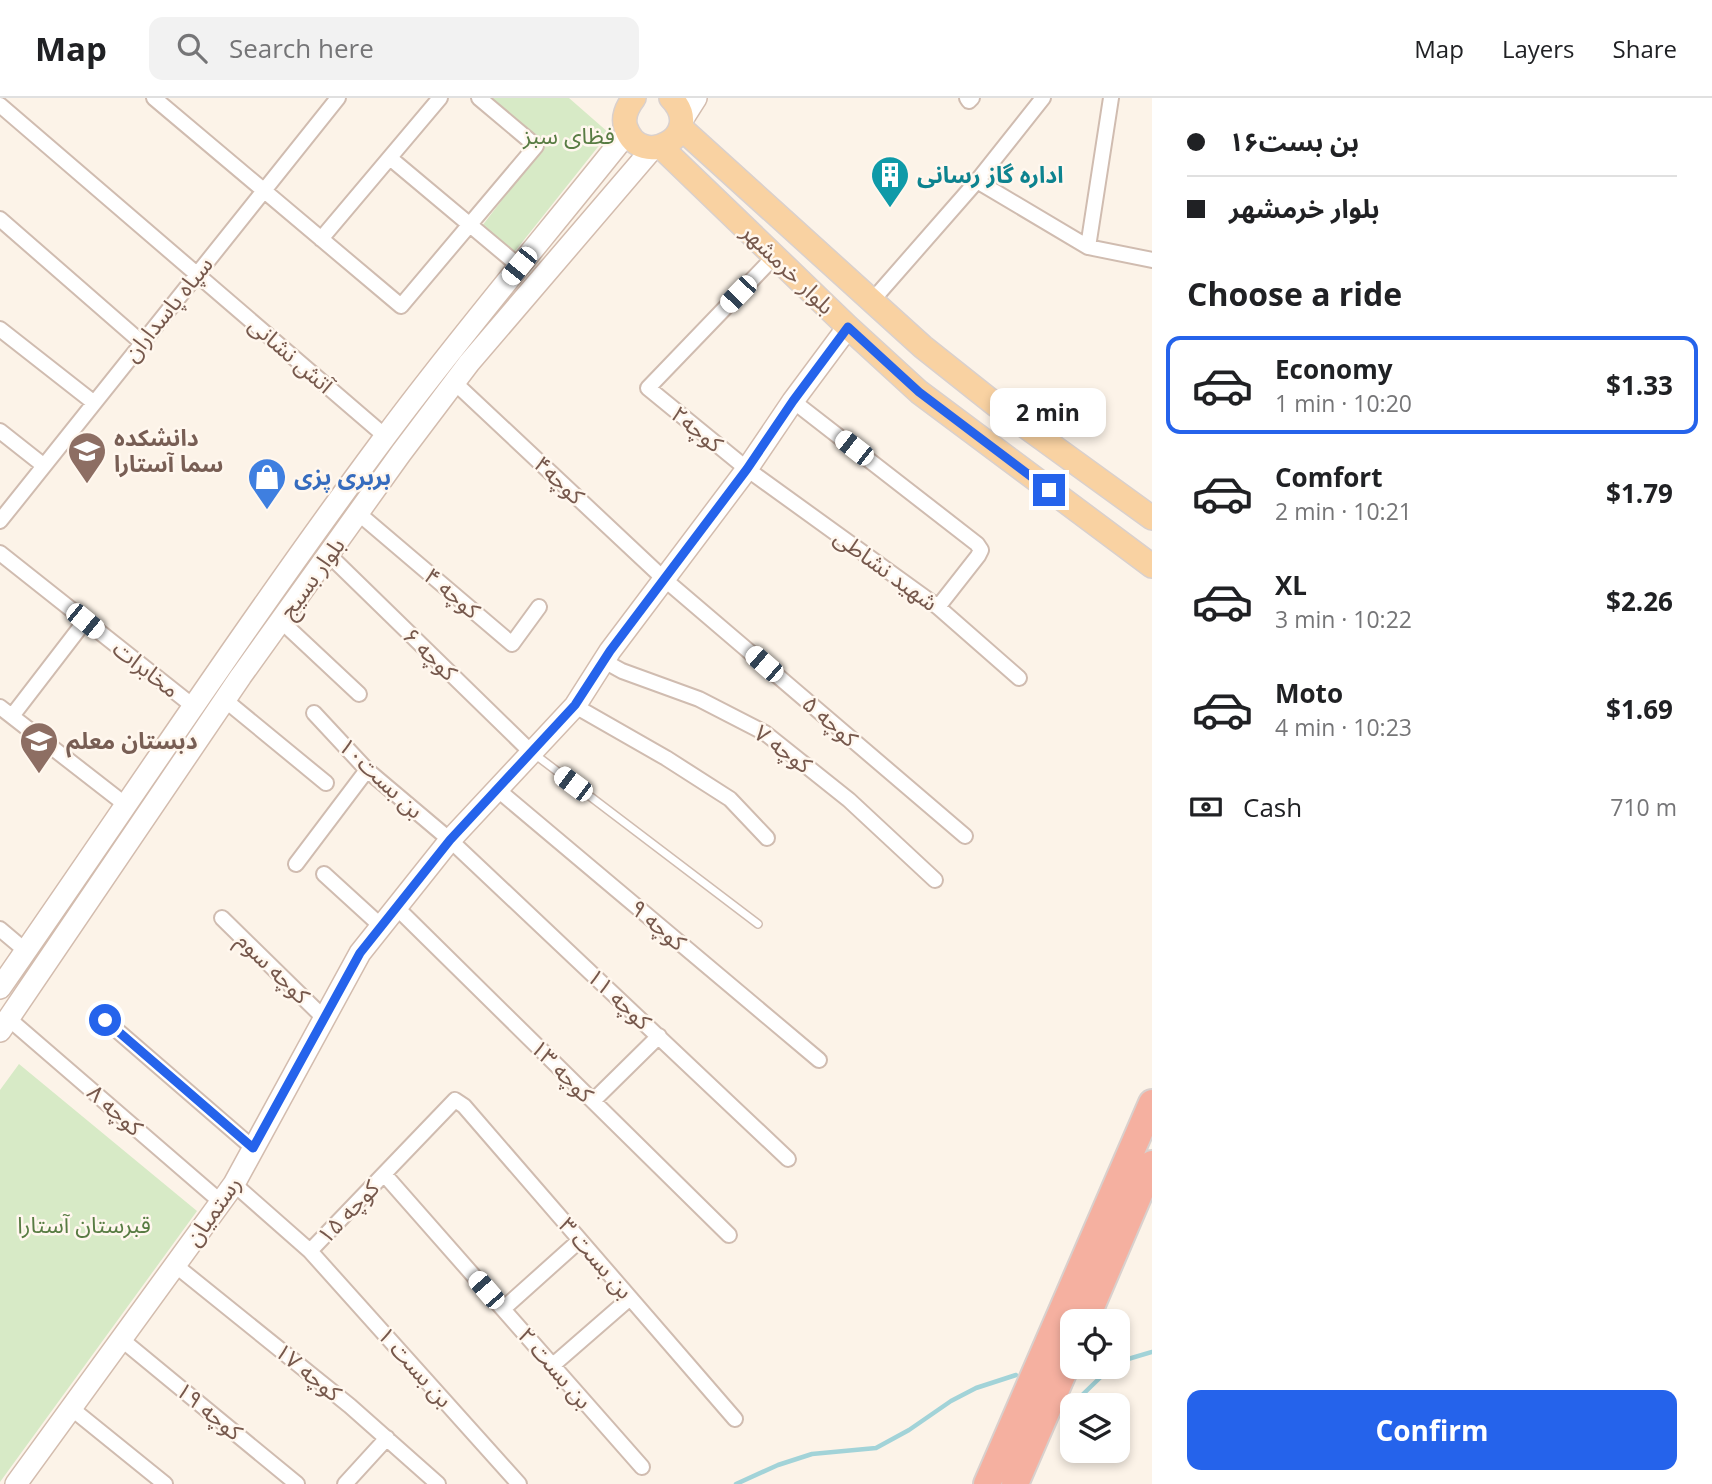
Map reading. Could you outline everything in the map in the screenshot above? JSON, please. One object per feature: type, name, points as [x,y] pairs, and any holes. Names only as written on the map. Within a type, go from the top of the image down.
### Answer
[{"type":"highway","points":[[988,1484],[1152,1103]]},
{"type":"highway","points":[[1090,1309],[1152,1164]]},
{"type":"highway","points":[[1016,1484],[1061,1379]]},
{"type":"main road","points":[[671,98],[681,111],[681,124]]},
{"type":"main road","points":[[657,148],[670,143],[695,98]]},
{"type":"main road","name":"بلوار خرمشهر","points":[[624,110],[638,144],[657,148],[919,392],[1152,566]]},
{"type":"main road","name":"بلوار بسیج","points":[[0,988],[193,706],[386,436],[519,266],[624,110]]},
{"type":"main road","name":"بلوار خرمشهر","points":[[681,124],[871,302],[996,405],[1152,519]]},
{"type":"main road","name":"بلوار بسیج","points":[[4,1025],[225,700],[401,453],[454,382],[657,148]]},
{"type":"main road","points":[[848,327],[871,302]]},
{"type":"main road","name":"رستمیان","points":[[16,1484],[234,1184],[360,953],[450,840],[575,705],[663,579],[747,469],[848,327]]},
{"type":"main road","points":[[386,436],[401,453]]},
{"type":"main road","points":[[126,804],[144,819]]},
{"type":"street","points":[[154,98],[401,306],[536,146],[479,98]]},
{"type":"street","points":[[321,239],[440,98]]},
{"type":"street","points":[[967,98],[970,101],[972,98]]},
{"type":"street","points":[[871,302],[976,181],[1043,98]]},
{"type":"street","points":[[1088,247],[1111,98]]},
{"type":"street","name":"سپاه پاسداران","points":[[0,521],[264,191],[333,100]]},
{"type":"street","name":"آتش نشانی","points":[[0,105],[386,436]]},
{"type":"street","points":[[390,158],[519,266]]},
{"type":"street","points":[[976,181],[1088,247],[1152,260]]},
{"type":"street","points":[[0,219],[141,342]]},
{"type":"street","name":"کوچه۲","points":[[747,469],[648,388],[774,257]]},
{"type":"street","points":[[0,329],[93,402]]},
{"type":"street","name":"کوچه۴","points":[[454,382],[663,579]]},
{"type":"street","points":[[793,401],[978,544],[981,550],[978,556],[938,607]]},
{"type":"street","points":[[0,431],[43,465]]},
{"type":"street","name":"شهید نشاطی","points":[[747,469],[938,607],[1019,678]]},
{"type":"street","name":"کوچه ۴","points":[[358,513],[512,644],[539,607]]},
{"type":"street","name":"مخابرات","points":[[0,553],[193,706]]},
{"type":"street","name":"کوچه ۶","points":[[329,555],[532,752]]},
{"type":"street","name":"کوچه ۵","points":[[663,579],[965,836]]},
{"type":"street","points":[[12,716],[85,621]]},
{"type":"street","points":[[281,621],[359,694]]},
{"type":"street","name":"کوچه ۷","points":[[604,661],[622,671],[699,699],[765,733],[849,800],[935,880]]},
{"type":"street","points":[[225,700],[326,783]]},
{"type":"street","points":[[575,705],[730,799],[767,838]]},
{"type":"street","points":[[0,706],[126,804]]},
{"type":"street","name":"بن بست۱۰","points":[[314,713],[368,770],[450,840]]},
{"type":"street","points":[[296,864],[368,770]]},
{"type":"street","name":"کوچه ۹","points":[[498,790],[819,1060]]},
{"type":"street","name":"کوچه ۱۱","points":[[450,840],[788,1159]]},
{"type":"street","points":[[324,874],[381,926]]},
{"type":"street","name":"کوچه ۱۳","points":[[396,906],[729,1235]]},
{"type":"street","name":"کوچه سوم","points":[[222,918],[324,1018]]},
{"type":"street","points":[[0,929],[26,951]]},
{"type":"street","points":[[105,1020],[253,1148]]},
{"type":"street","name":"کوچه ۸","points":[[4,1025],[221,1202]]},
{"type":"street","points":[[593,1101],[659,1037]]},
{"type":"street","name":"کوچه ۱۵","points":[[234,1184],[310,1251],[455,1100]]},
{"type":"street","name":"بن بست ۳","points":[[455,1100],[464,1106],[735,1419]]},
{"type":"street","name":"بن بست ۲","points":[[384,1174],[642,1467]]},
{"type":"street","points":[[503,1309],[580,1240]]},
{"type":"street","name":"بن بست ۱","points":[[310,1251],[519,1484]]},
{"type":"street","name":"کوچه ۱۷","points":[[175,1265],[351,1406],[438,1484]]},
{"type":"street","points":[[553,1365],[630,1298]]},
{"type":"street","name":"کوچه ۱۹","points":[[121,1339],[297,1484]]},
{"type":"street","points":[[71,1408],[165,1484]]},
{"type":"street","points":[[345,1484],[387,1438]]},
{"type":"lane","points":[[532,752],[758,924]]},
{"type":"green space","name":"فظای سبز","points":[[489,98],[569,98],[609,133],[512,255],[482,226],[541,149]]},
{"type":"green space","name":"قبرستان آستارا","points":[[19,1064],[197,1211],[0,1482],[0,1090]]},
{"type":"waterway","points":[[1130,1358],[1152,1352]]},
{"type":"waterway","points":[[736,1484],[778,1465],[812,1454],[876,1448],[909,1430],[951,1401],[976,1388],[1016,1375]]},
{"type":"waterway","points":[[1084,1393],[1099,1379]]},
{"type":"place","name":"اداره گاز رسانی","points":[[890,209]]},
{"type":"place","name":"دانشکده سما آستارا","points":[[87,485]]},
{"type":"place","name":"بربری پزی","points":[[267,511]]},
{"type":"place","name":"دبستان معلم","points":[[39,775]]},
{"type":"route","points":[[105,1020],[253,1148],[360,953],[450,840],[575,705],[610,651],[747,469],[848,327],[919,392],[1049,490]]}]
